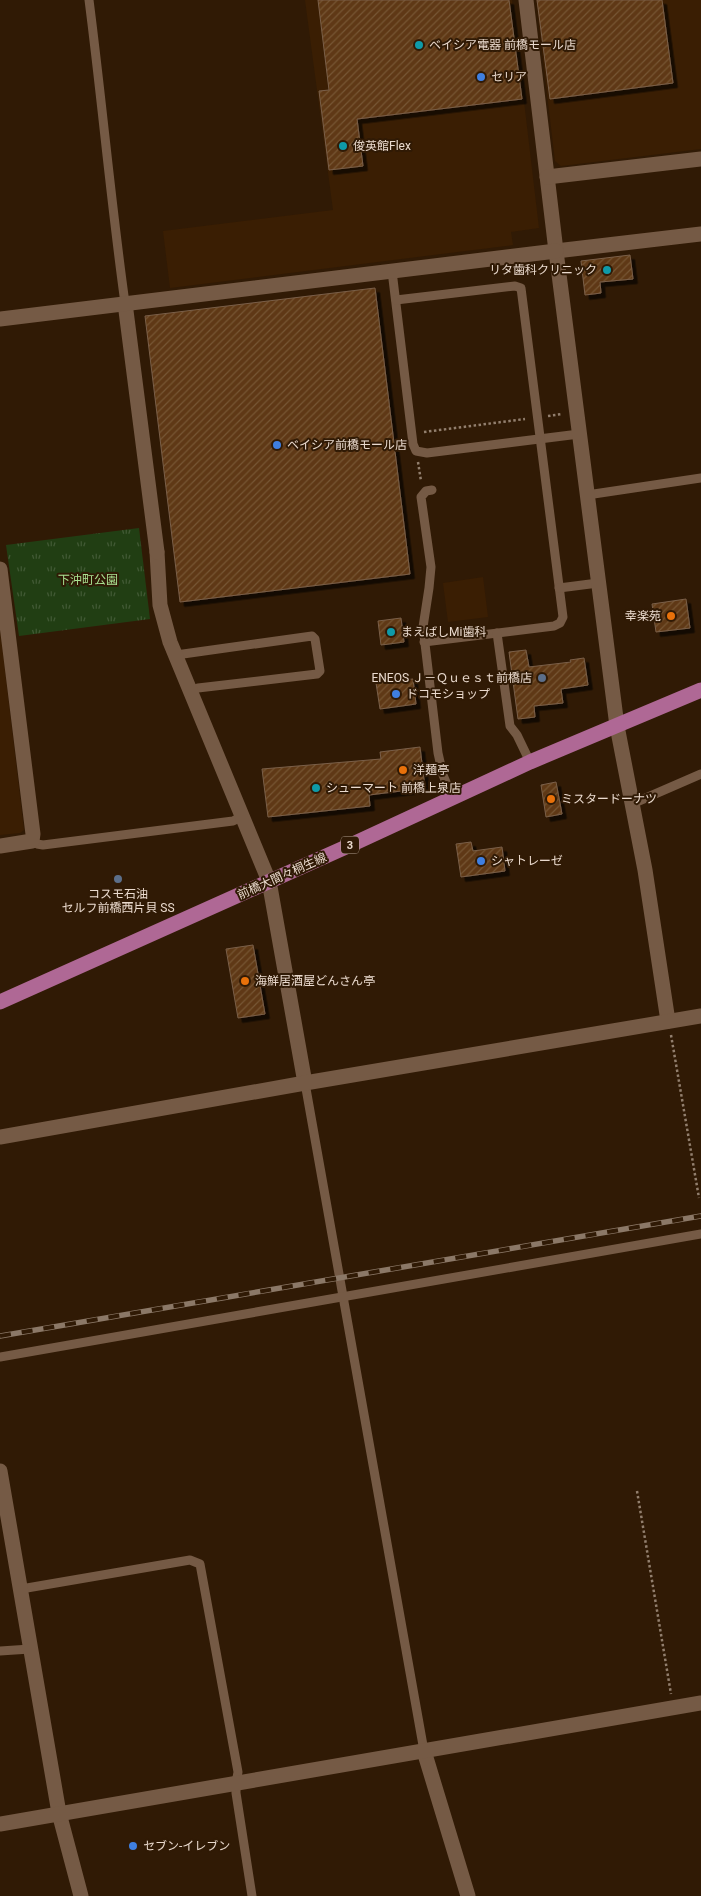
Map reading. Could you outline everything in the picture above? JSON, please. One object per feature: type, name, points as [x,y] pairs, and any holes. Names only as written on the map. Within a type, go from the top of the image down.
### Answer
[{"type":"main road","name":"前橋大間々桐生線","points":[[0,1002],[453,799],[530,762],[701,690]]},
{"type":"street","points":[[526,0],[617,726],[645,870],[668,1021]]},
{"type":"street","points":[[547,177],[701,159]]},
{"type":"street","points":[[0,319],[701,234]]},
{"type":"street","points":[[126,303],[157,552],[160,605],[170,642],[269,880],[305,1083]]},
{"type":"street","points":[[0,569],[33,834],[32,841],[0,846]]},
{"type":"street","points":[[0,1137],[701,1016]]},
{"type":"street","points":[[0,1471],[59,1813],[81,1896]]},
{"type":"street","points":[[0,1824],[701,1703]]},
{"type":"street","points":[[424,1751],[468,1896]]},
{"type":"lane","points":[[90,0],[126,303]]},
{"type":"lane","points":[[392,271],[413,444],[416,451],[427,453],[579,434]]},
{"type":"lane","points":[[396,300],[516,286],[521,288],[563,617],[560,623],[547,627],[424,642]]},
{"type":"lane","points":[[587,495],[701,478]]},
{"type":"lane","points":[[432,490],[426,491],[421,497],[431,566],[423,619],[424,642],[438,753],[443,775],[453,799]]},
{"type":"lane","points":[[559,588],[598,583]]},
{"type":"lane","points":[[497,633],[510,726],[517,735],[530,762]]},
{"type":"lane","points":[[176,655],[312,636],[315,639],[320,671],[316,674],[190,690]]},
{"type":"lane","points":[[632,804],[701,774]]},
{"type":"lane","points":[[32,841],[43,845],[233,820],[244,816]]},
{"type":"lane","points":[[305,1083],[424,1751]]},
{"type":"lane","points":[[0,1357],[701,1234]]},
{"type":"lane","points":[[21,1589],[190,1560],[200,1564],[238,1772],[236,1783],[252,1896]]},
{"type":"lane","points":[[0,1651],[30,1649]]},
{"type":"path","points":[[412,433],[564,414]]},
{"type":"path","points":[[416,451],[422,494]]},
{"type":"path","points":[[668,1021],[699,1198]]},
{"type":"path","points":[[637,1491],[673,1708]]},
{"type":"shaded area","points":[[305,0],[512,0],[539,228],[511,232],[513,245],[170,288],[163,231],[333,210]]},
{"type":"shaded area","points":[[536,0],[701,0],[701,149],[561,166],[555,161]]},
{"type":"shaded area","points":[[483,577],[488,617],[448,622],[443,583]]},
{"type":"shaded area","points":[[0,629],[24,830],[20,833],[0,835]]},
{"type":"green space","name":"下沖町公園","points":[[139,528],[150,619],[19,636],[6,545]]},
{"type":"building","name":"ベイシア電器 前橋モール店","points":[[318,0],[509,0],[522,99],[357,119],[363,166],[329,170],[319,91],[329,90]]},
{"type":"building","points":[[537,0],[662,0],[673,83],[550,99]]},
{"type":"building","name":"リタ歯科クリニック","points":[[630,255],[633,279],[600,282],[601,293],[585,295],[581,261]]},
{"type":"building","name":"ベイシア前橋モール店","points":[[375,288],[410,574],[180,602],[145,316]]},
{"type":"building","name":"幸楽苑","points":[[686,599],[690,628],[656,632],[652,604]]},
{"type":"building","name":"まえばしMi歯科","points":[[401,618],[404,642],[381,645],[378,621]]},
{"type":"building","points":[[526,650],[529,667],[571,662],[570,660],[584,658],[588,685],[561,689],[563,703],[534,706],[535,717],[518,719],[509,652]]},
{"type":"building","name":"ドコモショップ","points":[[413,679],[416,704],[380,709],[376,683]]},
{"type":"building","name":"シューマート 前橋上泉店","points":[[420,747],[425,788],[369,795],[370,806],[268,817],[262,769],[381,759],[380,752]]},
{"type":"building","name":"ミスタードーナツ","points":[[556,782],[562,814],[546,817],[541,785]]},
{"type":"building","name":"シャトレーゼ","points":[[471,842],[473,851],[502,847],[505,871],[461,877],[456,844]]},
{"type":"building","name":"海鮮居酒屋どんさん亭","points":[[253,945],[265,1014],[238,1018],[226,949]]},
{"type":"railway","points":[[0,1336],[701,1216]]},
{"type":"place","name":"ベイシア電器 前橋モール店","points":[[419,45]]},
{"type":"place","name":"セリア","points":[[481,77]]},
{"type":"place","name":"俊英館Flex","points":[[343,146]]},
{"type":"place","name":"リタ歯科クリニック","points":[[607,270]]},
{"type":"place","name":"ベイシア前橋モール店","points":[[277,445]]},
{"type":"place","name":"幸楽苑","points":[[671,616]]},
{"type":"place","name":"まえばしMi歯科","points":[[391,632]]},
{"type":"place","name":"ENEOS Ｊ－Ｑｕｅｓｔ前橋店","points":[[542,678]]},
{"type":"place","name":"ドコモショップ","points":[[396,694]]},
{"type":"place","name":"洋麺亭","points":[[403,770]]},
{"type":"place","name":"シューマート 前橋上泉店","points":[[316,788]]},
{"type":"place","name":"ミスタードーナツ","points":[[551,799]]},
{"type":"place","name":"シャトレーゼ","points":[[481,861]]},
{"type":"place","name":"コスモ石油 セルフ前橋西片貝 SS","points":[[118,879]]},
{"type":"place","name":"海鮮居酒屋どんさん亭","points":[[245,981]]},
{"type":"place","name":"セブン-イレブン","points":[[133,1846]]}]
